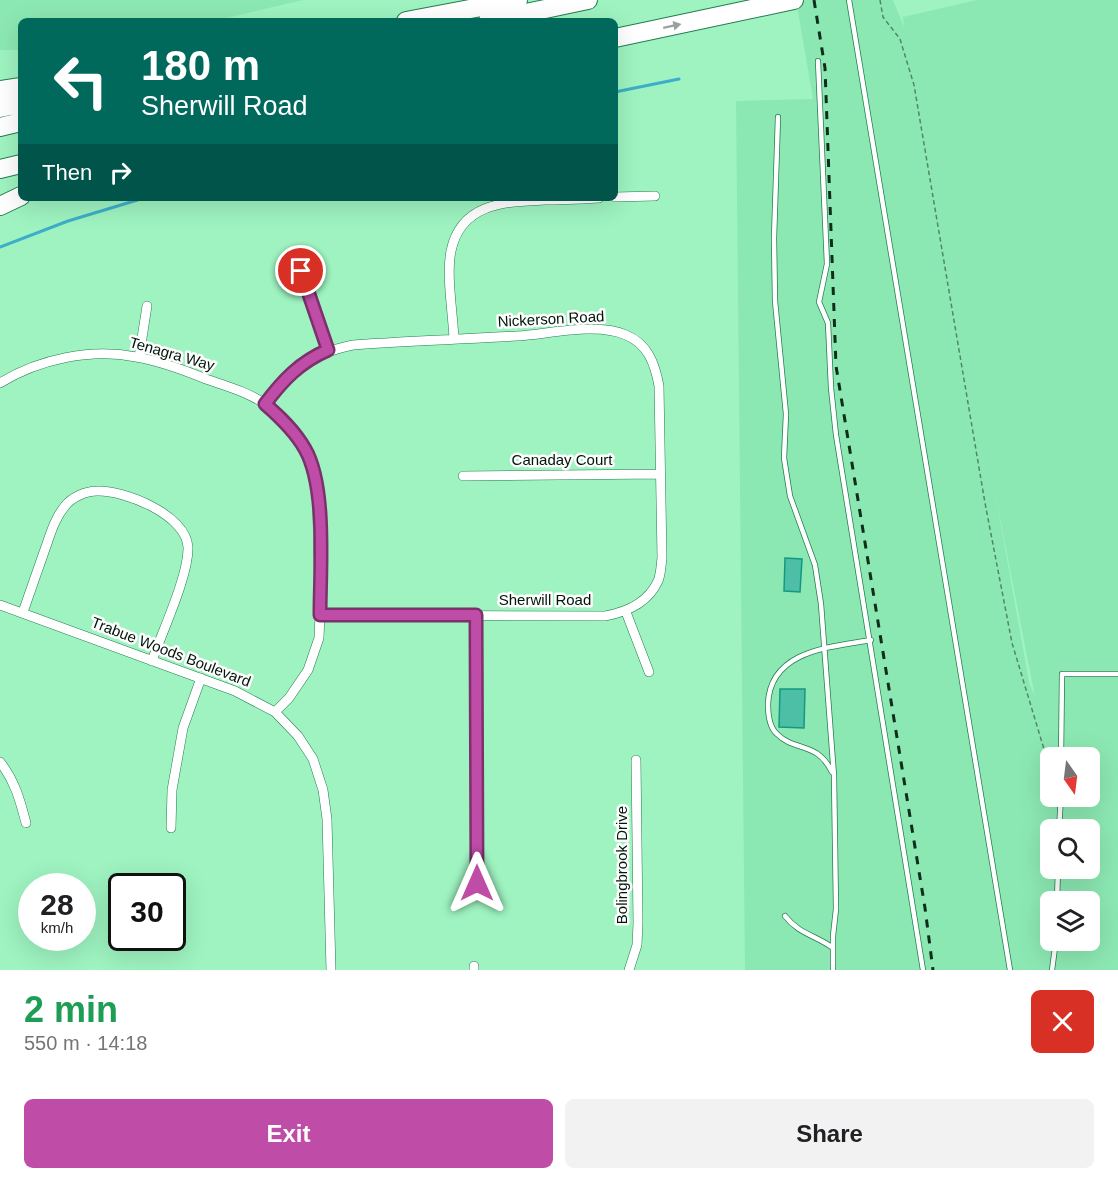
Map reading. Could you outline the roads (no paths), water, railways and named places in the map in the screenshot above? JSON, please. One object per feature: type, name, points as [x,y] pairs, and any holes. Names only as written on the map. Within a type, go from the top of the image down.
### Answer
[{"type":"highway","points":[[442,18],[515,12],[588,0]]},
{"type":"highway","points":[[618,37],[794,0]]},
{"type":"highway","points":[[497,18],[515,12]]},
{"type":"highway","points":[[0,90],[18,87]]},
{"type":"highway","points":[[0,108],[18,105]]},
{"type":"highway","points":[[0,127],[18,123]]},
{"type":"highway","points":[[0,169],[18,165]]},
{"type":"highway","points":[[0,206],[18,197]]},
{"type":"street","points":[[618,197],[655,196]]},
{"type":"street","points":[[454,339],[450,267],[451,251],[457,235],[467,220],[479,211],[510,202],[532,201]]},
{"type":"street","points":[[301,271],[328,350]]},
{"type":"street","points":[[139,357],[147,306]]},
{"type":"street","name":"Nickerson Road","points":[[265,404],[295,369],[311,357],[328,350],[353,345],[598,329],[615,331],[628,336],[642,345],[651,356],[657,371],[662,558],[658,580],[645,600],[626,612]]},
{"type":"street","name":"Tenagra Way","points":[[0,382],[28,368],[57,359],[120,354],[139,357],[228,387],[265,404],[296,435],[313,467],[319,511],[319,638],[308,670],[289,698],[275,712]]},
{"type":"street","name":"Canaday Court","points":[[463,476],[660,474]]},
{"type":"street","points":[[23,612],[55,520],[66,504],[82,494],[97,491],[112,492],[133,499],[164,511],[180,525],[188,545],[187,566],[152,660]]},
{"type":"street","name":"Trabue Woods Boulevard","points":[[0,605],[235,691],[275,712],[298,736],[313,759],[323,790],[327,819],[331,970]]},
{"type":"street","points":[[626,612],[649,672]]},
{"type":"street","name":"Sherwill Road","points":[[320,615],[605,616],[626,612]]},
{"type":"street","points":[[467,899],[477,883],[476,615]]},
{"type":"street","points":[[171,828],[172,789],[183,728],[201,678]]},
{"type":"street","name":"Bolingbrook Drive","points":[[629,970],[636,945],[638,922],[636,760]]},
{"type":"street","points":[[0,762],[17,789],[26,823]]},
{"type":"lane","points":[[849,0],[1010,970]]},
{"type":"lane","points":[[818,61],[827,264],[819,302],[828,323],[836,435],[923,970]]},
{"type":"lane","points":[[778,117],[774,238],[775,301],[786,414],[784,459],[790,496],[808,543],[819,583],[834,776],[836,909],[833,970]]},
{"type":"lane","points":[[834,776],[819,754],[808,747],[777,735],[770,725],[769,695],[783,669],[805,653],[871,640]]},
{"type":"lane","points":[[1061,747],[1062,674],[1118,674]]},
{"type":"lane","points":[[785,916],[799,931],[821,939],[833,948]]},
{"type":"lane","points":[[1052,970],[1055,951]]},
{"type":"waterway","points":[[618,91],[679,79]]},
{"type":"waterway","points":[[0,247],[68,221],[134,201]]},
{"type":"railway","points":[[814,0],[825,68],[836,366],[925,908],[933,970]]}]
